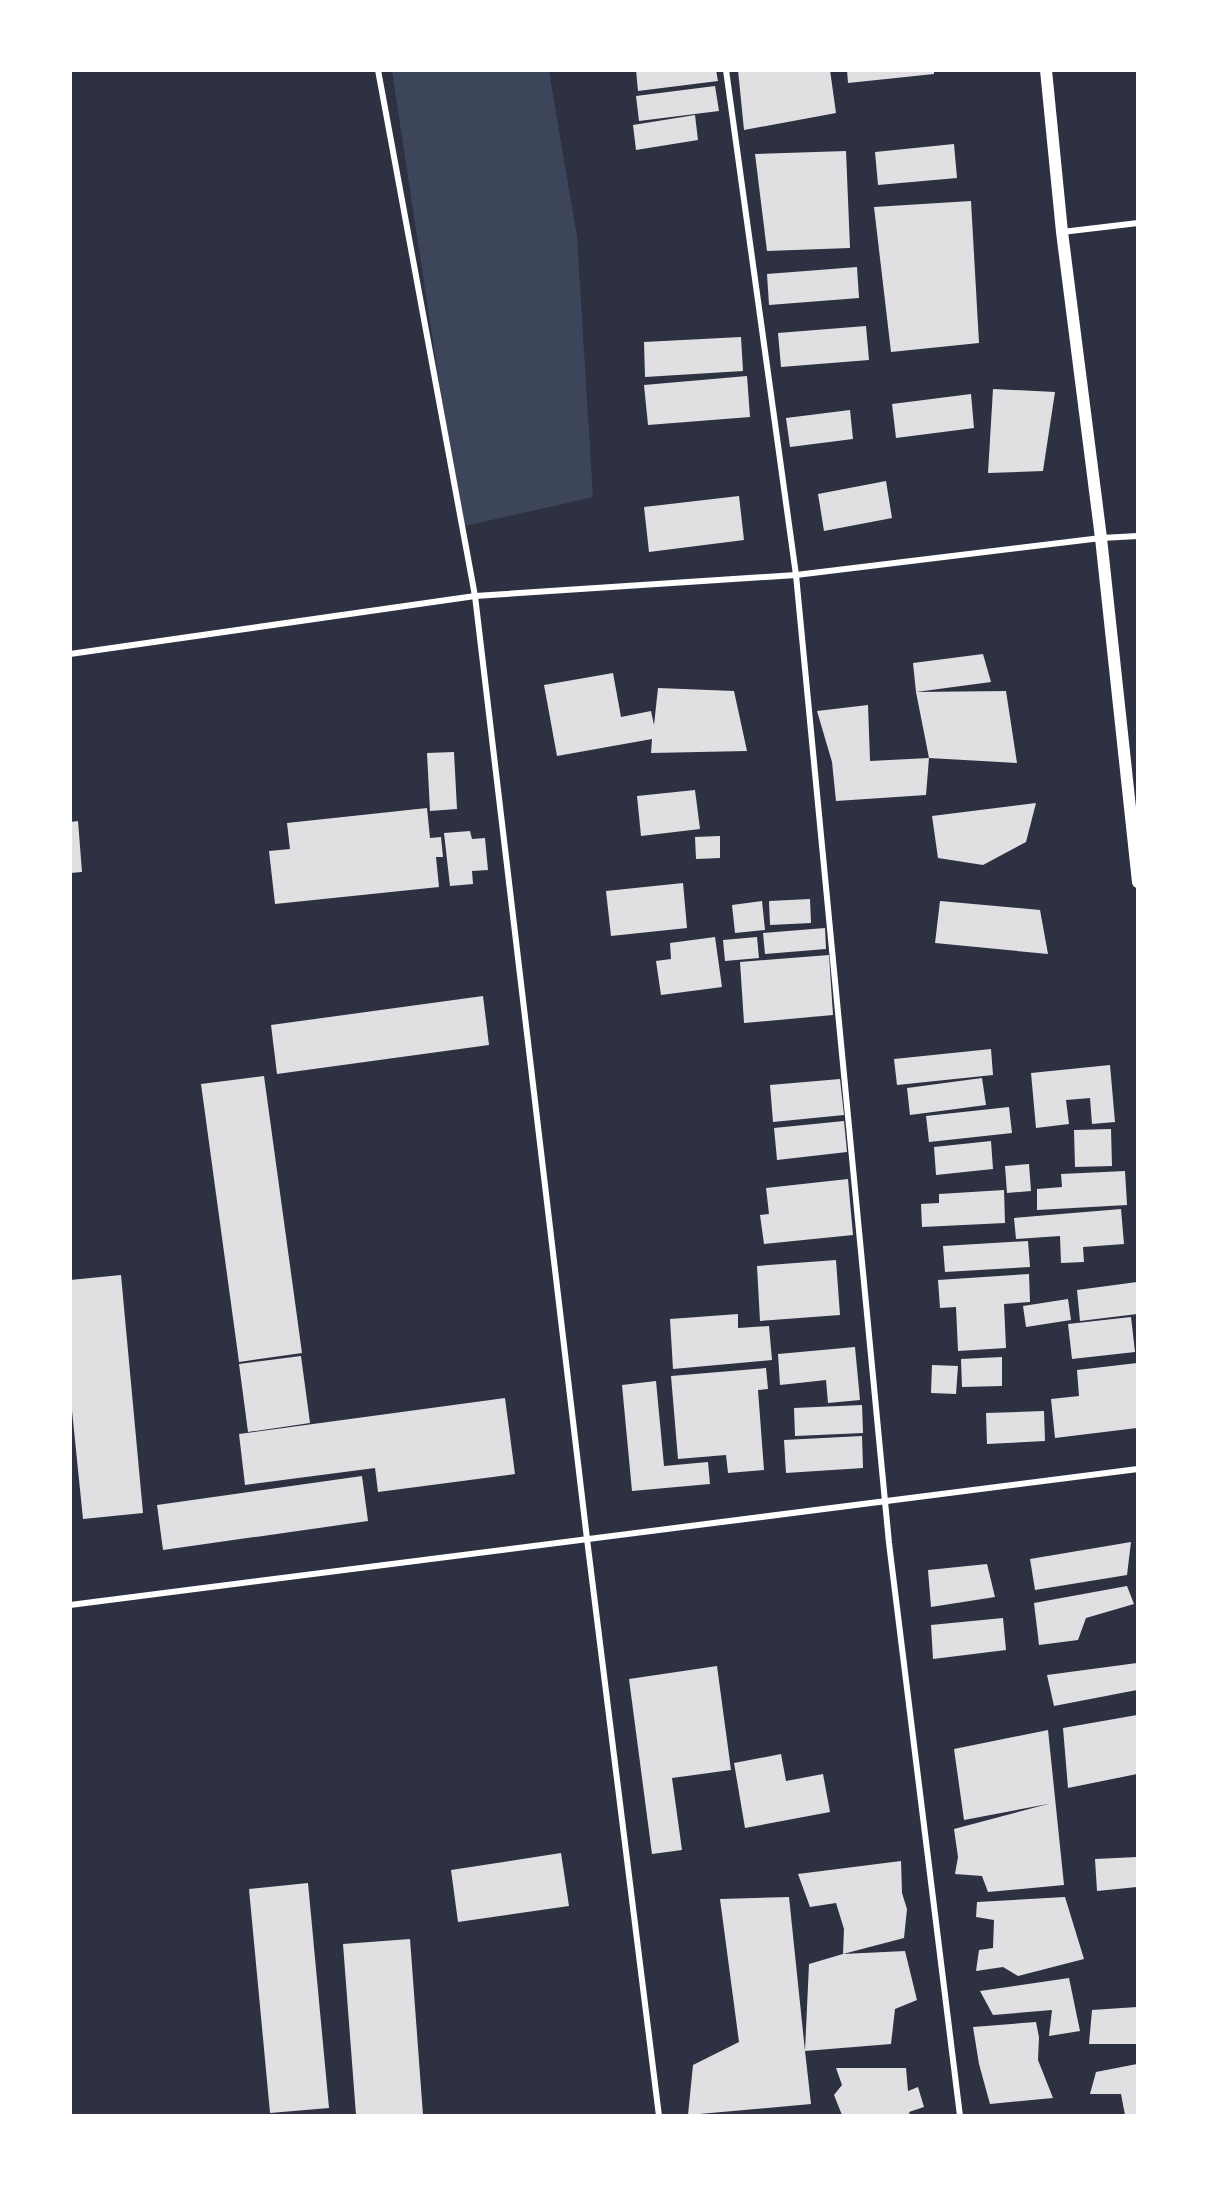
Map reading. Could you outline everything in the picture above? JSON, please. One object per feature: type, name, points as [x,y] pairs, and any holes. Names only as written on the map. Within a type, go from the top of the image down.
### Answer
[{"type":"main road","points":[[1046,70],[1062,232],[1101,538],[1137,882]]},
{"type":"street","points":[[378,70],[475,596],[587,1539],[659,2115]]},
{"type":"street","points":[[726,70],[796,575],[885,1501],[960,2115]]},
{"type":"street","points":[[1062,232],[1137,223]]},
{"type":"street","points":[[70,654],[475,596],[796,575],[1101,538],[1137,536]]},
{"type":"street","points":[[70,1605],[1137,1469]]},
{"type":"shaded area","points":[[392,71],[549,71],[577,237],[593,497],[461,527]]},
{"type":"building","points":[[636,70],[716,70],[718,81],[638,91]]},
{"type":"building","points":[[738,70],[830,70],[836,113],[744,130]]},
{"type":"building","points":[[847,70],[934,70],[934,74],[848,83]]},
{"type":"building","points":[[715,86],[719,111],[639,121],[636,96]]},
{"type":"building","points":[[695,115],[698,140],[636,150],[633,125]]},
{"type":"building","points":[[954,144],[957,178],[878,185],[875,152]]},
{"type":"building","points":[[846,151],[850,248],[767,251],[755,154]]},
{"type":"building","points":[[971,201],[979,343],[891,352],[874,207]]},
{"type":"building","points":[[857,267],[859,298],[769,305],[767,274]]},
{"type":"building","points":[[866,326],[869,360],[781,367],[778,333]]},
{"type":"building","points":[[741,337],[743,371],[645,377],[644,342]]},
{"type":"building","points":[[747,376],[750,417],[648,425],[644,385]]},
{"type":"building","points":[[993,389],[1055,392],[1043,471],[988,473]]},
{"type":"building","points":[[971,394],[974,428],[896,438],[892,404]]},
{"type":"building","points":[[850,410],[853,439],[790,447],[786,418]]},
{"type":"building","points":[[886,481],[892,518],[824,531],[818,494]]},
{"type":"building","points":[[739,496],[744,540],[649,552],[644,507]]},
{"type":"building","points":[[983,654],[991,682],[916,692],[913,663]]},
{"type":"building","points":[[613,673],[621,717],[651,711],[654,725],[658,688],[734,691],[747,751],[651,753],[652,739],[557,756],[544,685]]},
{"type":"building","points":[[1006,691],[1017,763],[929,758],[916,692]]},
{"type":"building","points":[[868,705],[870,761],[929,758],[926,795],[836,801],[832,762],[817,711]]},
{"type":"building","points":[[454,752],[457,809],[430,811],[427,753]]},
{"type":"building","points":[[695,790],[700,829],[641,836],[637,796]]},
{"type":"building","points":[[1036,803],[1026,842],[983,865],[938,858],[932,816]]},
{"type":"building","points":[[427,808],[430,838],[441,837],[443,857],[436,857],[439,887],[275,904],[269,851],[290,849],[287,823]]},
{"type":"building","points":[[78,821],[82,872],[70,873],[70,822]]},
{"type":"building","points":[[470,831],[472,839],[485,838],[488,870],[472,871],[473,884],[450,886],[444,833]]},
{"type":"building","points":[[720,836],[720,858],[696,859],[695,837]]},
{"type":"building","points":[[683,883],[687,928],[611,936],[606,891]]},
{"type":"building","points":[[810,899],[811,923],[770,925],[769,901]]},
{"type":"building","points":[[762,901],[765,930],[735,933],[732,905]]},
{"type":"building","points":[[940,901],[1040,910],[1048,954],[935,943]]},
{"type":"building","points":[[825,928],[826,949],[765,954],[763,933]]},
{"type":"building","points":[[715,937],[722,987],[661,995],[656,961],[671,959],[670,943]]},
{"type":"building","points":[[757,937],[759,958],[725,961],[723,940]]},
{"type":"building","points":[[829,955],[833,1015],[744,1023],[740,962]]},
{"type":"building","points":[[483,996],[489,1045],[277,1074],[271,1025]]},
{"type":"building","points":[[991,1049],[993,1075],[897,1085],[894,1059]]},
{"type":"building","points":[[1110,1065],[1115,1122],[1092,1124],[1090,1098],[1066,1100],[1069,1124],[1036,1128],[1031,1073]]},
{"type":"building","points":[[264,1076],[302,1353],[239,1362],[201,1084]]},
{"type":"building","points":[[982,1078],[986,1105],[910,1115],[907,1088]]},
{"type":"building","points":[[840,1079],[844,1115],[773,1122],[770,1085]]},
{"type":"building","points":[[1009,1107],[1012,1133],[929,1142],[926,1116]]},
{"type":"building","points":[[844,1121],[847,1152],[777,1160],[774,1128]]},
{"type":"building","points":[[1111,1129],[1112,1166],[1075,1167],[1074,1130]]},
{"type":"building","points":[[991,1141],[993,1169],[936,1175],[934,1147]]},
{"type":"building","points":[[1029,1164],[1031,1191],[1007,1193],[1005,1166]]},
{"type":"building","points":[[1125,1171],[1127,1205],[1037,1210],[1037,1189],[1062,1187],[1061,1174]]},
{"type":"building","points":[[848,1179],[853,1235],[764,1244],[760,1215],[769,1214],[766,1188]]},
{"type":"building","points":[[1004,1190],[1005,1223],[922,1227],[921,1204],[939,1203],[939,1194]]},
{"type":"building","points":[[1121,1209],[1124,1244],[1083,1247],[1084,1262],[1061,1263],[1060,1236],[1016,1239],[1014,1218]]},
{"type":"building","points":[[1028,1241],[1030,1267],[945,1272],[943,1246]]},
{"type":"building","points":[[836,1260],[840,1315],[760,1321],[757,1266]]},
{"type":"building","points":[[1029,1274],[1030,1302],[1004,1304],[1006,1348],[958,1351],[956,1307],[940,1308],[938,1280]]},
{"type":"building","points":[[121,1275],[143,1513],[83,1519],[70,1391],[70,1280]]},
{"type":"building","points":[[1137,1282],[1137,1314],[1080,1321],[1077,1290]]},
{"type":"building","points":[[1068,1299],[1071,1320],[1026,1327],[1023,1306]]},
{"type":"building","points":[[738,1314],[738,1328],[769,1326],[772,1360],[673,1369],[670,1319]]},
{"type":"building","points":[[1131,1317],[1135,1352],[1072,1359],[1068,1324]]},
{"type":"building","points":[[855,1347],[860,1400],[828,1403],[826,1380],[780,1385],[778,1354]]},
{"type":"building","points":[[301,1356],[310,1423],[248,1432],[239,1364]]},
{"type":"building","points":[[1002,1357],[1002,1386],[962,1387],[961,1359]]},
{"type":"building","points":[[1137,1363],[1137,1428],[1055,1438],[1051,1399],[1079,1396],[1077,1370]]},
{"type":"building","points":[[932,1365],[958,1366],[956,1394],[931,1393]]},
{"type":"building","points":[[766,1368],[768,1389],[758,1390],[764,1470],[728,1473],[726,1455],[678,1459],[671,1376]]},
{"type":"building","points":[[656,1381],[664,1466],[708,1462],[710,1484],[632,1491],[622,1385]]},
{"type":"building","points":[[505,1398],[515,1474],[378,1492],[375,1468],[245,1485],[239,1434]]},
{"type":"building","points":[[862,1405],[863,1433],[795,1436],[794,1408]]},
{"type":"building","points":[[1044,1411],[1045,1441],[987,1444],[986,1413]]},
{"type":"building","points":[[862,1436],[863,1468],[786,1473],[784,1440]]},
{"type":"building","points":[[362,1476],[368,1521],[163,1550],[157,1505]]},
{"type":"building","points":[[1131,1542],[1127,1575],[1035,1590],[1030,1559]]},
{"type":"building","points":[[987,1564],[995,1597],[931,1607],[928,1570]]},
{"type":"building","points":[[1127,1586],[1134,1604],[1086,1618],[1078,1640],[1039,1645],[1034,1603]]},
{"type":"building","points":[[1003,1618],[1006,1650],[933,1659],[931,1625]]},
{"type":"building","points":[[1137,1663],[1137,1690],[1054,1706],[1047,1675]]},
{"type":"building","points":[[717,1666],[731,1770],[672,1778],[682,1850],[652,1854],[629,1679]]},
{"type":"building","points":[[1137,1715],[1137,1774],[1068,1788],[1063,1728]]},
{"type":"building","points":[[1048,1730],[1064,1885],[988,1892],[982,1876],[955,1874],[958,1857],[954,1829],[1048,1804],[964,1820],[954,1749]]},
{"type":"building","points":[[781,1754],[786,1781],[823,1774],[830,1812],[745,1828],[734,1763]]},
{"type":"building","points":[[561,1853],[569,1906],[458,1922],[451,1870]]},
{"type":"building","points":[[1137,1857],[1137,1887],[1097,1891],[1095,1859]]},
{"type":"building","points":[[901,1861],[902,1893],[907,1909],[904,1938],[843,1954],[844,1929],[836,1903],[810,1907],[798,1874]]},
{"type":"building","points":[[308,1883],[329,2108],[270,2113],[249,1889]]},
{"type":"building","points":[[789,1897],[811,2104],[688,2115],[693,2065],[739,2042],[720,1899]]},
{"type":"building","points":[[1065,1897],[1084,1959],[1018,1976],[1003,1967],[976,1971],[979,1950],[993,1948],[994,1920],[976,1917],[977,1902]]},
{"type":"building","points":[[410,1939],[423,2115],[356,2115],[343,1944]]},
{"type":"building","points":[[905,1951],[917,2000],[895,2009],[891,2044],[805,2051],[809,1964],[843,1954]]},
{"type":"building","points":[[1069,1978],[1080,2031],[1049,2036],[1052,2010],[993,2015],[980,1991]]},
{"type":"building","points":[[1137,2007],[1137,2044],[1089,2044],[1092,2010]]},
{"type":"building","points":[[1036,2022],[1039,2037],[1038,2060],[1053,2098],[990,2104],[979,2064],[973,2027]]},
{"type":"building","points":[[1137,2064],[1137,2115],[1125,2115],[1121,2094],[1090,2094],[1096,2072]]},
{"type":"building","points":[[836,2068],[906,2068],[908,2091],[918,2087],[924,2107],[909,2112],[910,2115],[842,2115],[834,2095],[842,2085]]}]
